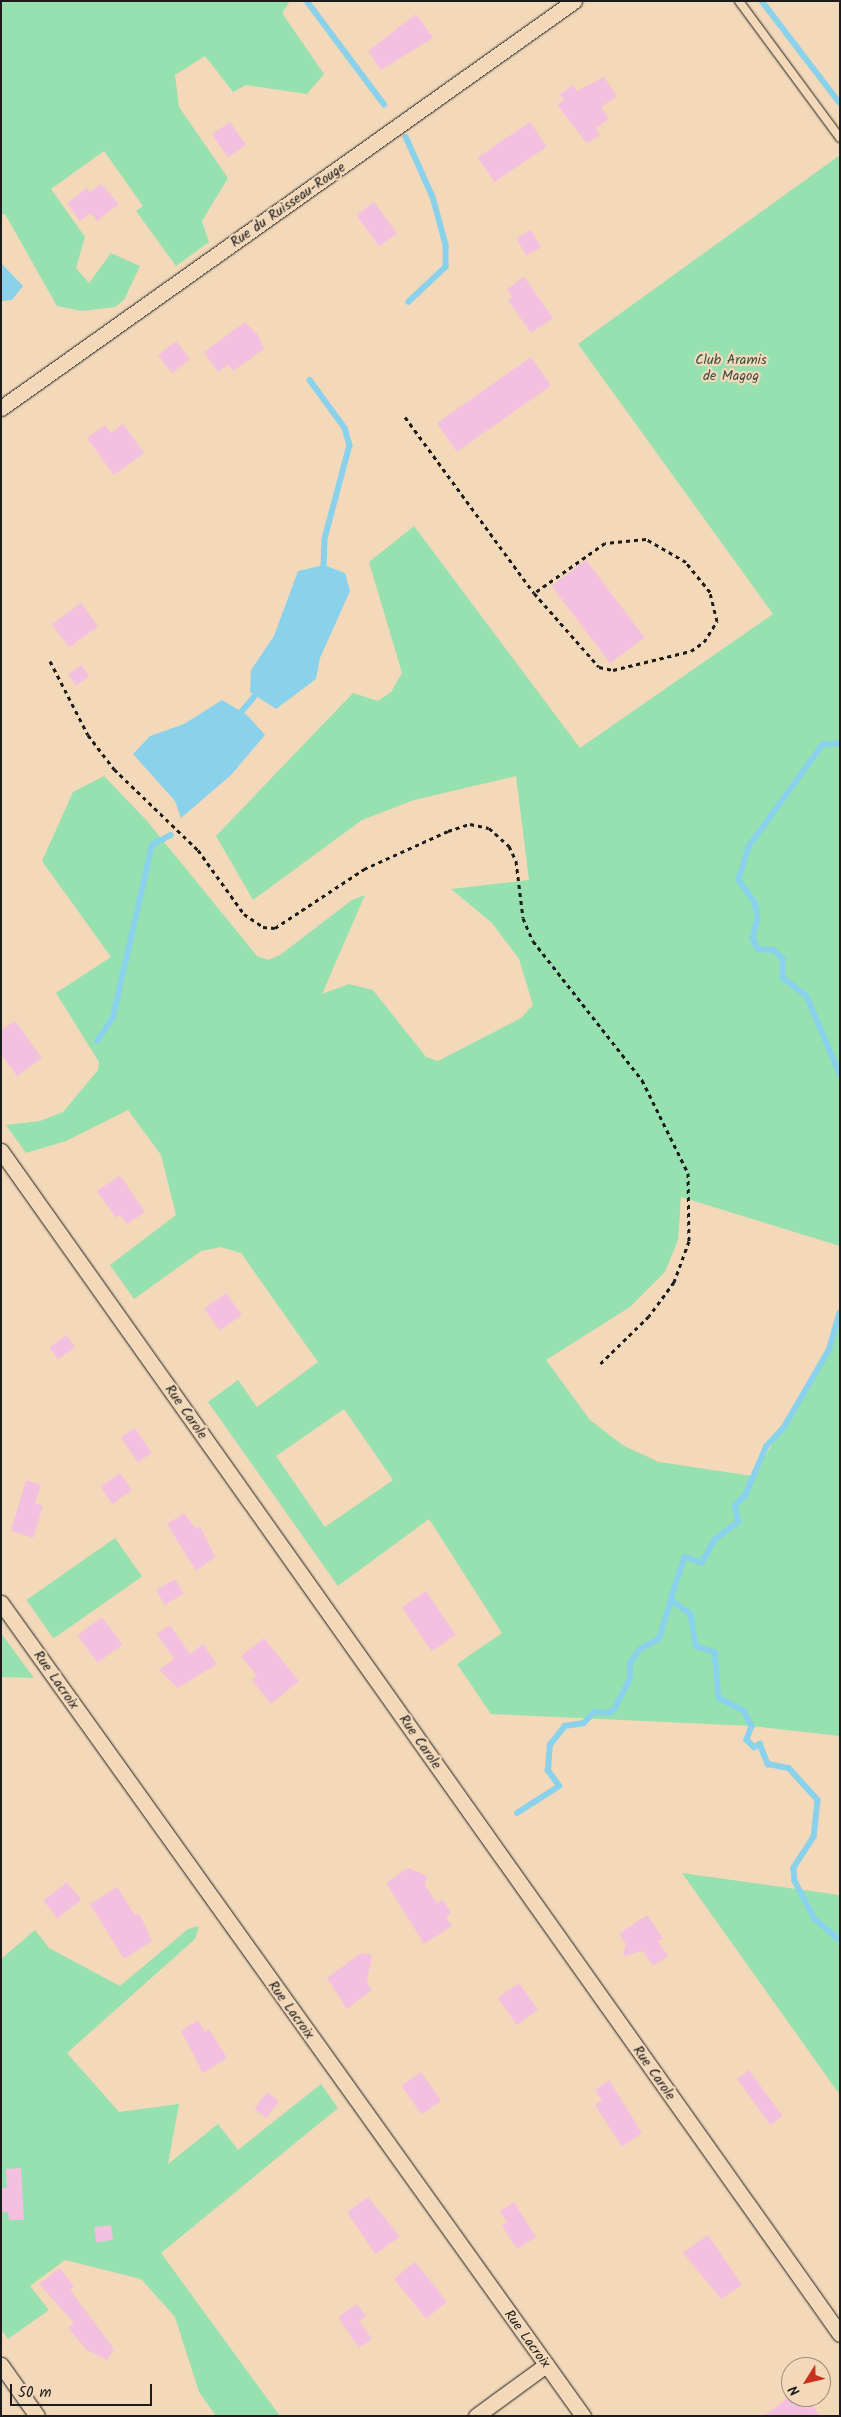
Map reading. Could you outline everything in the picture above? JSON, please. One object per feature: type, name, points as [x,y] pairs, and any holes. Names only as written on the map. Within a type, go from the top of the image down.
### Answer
[{"type":"street","name":"Rue du Ruisseau-Rouge","points":[[1,408],[574,1]]},
{"type":"street","name":"Rue Carole","points":[[1,1151],[840,2334]]},
{"type":"street","name":"Rue Lacroix","points":[[1,1603],[582,2416]]},
{"type":"street","points":[[1,2365],[37,2416]]},
{"type":"street","points":[[476,2416],[546,2365]]},
{"type":"lane","points":[[739,1],[840,138]]},
{"type":"path","points":[[405,417],[534,593],[573,642],[605,670],[691,651],[704,642],[717,621],[710,592],[686,562],[646,538],[605,543],[534,593]]},
{"type":"path","points":[[50,661],[88,735],[114,769],[198,850],[244,914],[263,927],[275,928],[392,852],[448,830],[470,824],[489,828],[509,846],[516,861],[522,918],[533,941],[642,1080],[688,1174],[689,1241],[674,1282],[649,1316],[600,1364]]},
{"type":"green space","points":[[1,1],[290,1],[282,13],[324,74],[307,94],[246,85],[233,92],[205,56],[175,75],[179,107],[228,178],[202,221],[209,242],[176,266],[136,211],[143,206],[104,151],[51,189],[85,237],[76,268],[89,283],[111,253],[140,266],[124,300],[115,307],[82,311],[57,306],[5,214],[1,215]]},
{"type":"green space","name":"Club Aramis de Magog","points":[[840,155],[840,1246],[681,1197],[678,1240],[665,1272],[630,1307],[546,1360],[590,1420],[624,1446],[659,1462],[753,1476],[822,1362],[840,1321],[840,1736],[752,1726],[491,1714],[457,1664],[502,1633],[429,1519],[338,1586],[208,1402],[238,1380],[257,1407],[318,1362],[241,1253],[221,1247],[201,1251],[134,1299],[110,1265],[176,1215],[161,1155],[128,1110],[66,1141],[26,1153],[6,1125],[40,1121],[63,1112],[98,1070],[99,1062],[56,993],[111,957],[42,861],[73,792],[104,776],[147,821],[257,956],[268,960],[280,955],[352,900],[365,895],[322,994],[349,984],[373,990],[426,1057],[438,1061],[521,1018],[533,1005],[519,959],[492,923],[451,889],[529,880],[516,776],[414,800],[362,820],[253,900],[216,836],[353,693],[378,701],[391,692],[402,673],[369,562],[414,526],[580,748],[773,614],[578,344]],"holes":[[[344,1409],[393,1480],[325,1527],[276,1456]]]},
{"type":"green space","points":[[115,1538],[142,1577],[53,1638],[27,1600]]},
{"type":"green space","points":[[1,1633],[34,1678],[1,1677]]},
{"type":"green space","points":[[682,1873],[840,1895],[840,2095]]},
{"type":"green space","points":[[199,1926],[195,1939],[67,2053],[119,2112],[179,2104],[168,2164],[218,2124],[238,2150],[321,2084],[338,2108],[161,2253],[280,2416],[216,2416],[199,2392],[175,2317],[141,2279],[65,2260],[30,2286],[49,2310],[8,2339],[1,2329],[1,1959],[35,1930],[49,1948],[120,1986],[188,1929]]},
{"type":"water","points":[[1,263],[23,286],[12,300],[1,301]]},
{"type":"water","points":[[324,565],[345,573],[350,591],[320,658],[316,679],[276,709],[250,692],[251,670],[274,636],[298,571]]},
{"type":"water","points":[[222,700],[247,715],[265,735],[231,775],[181,818],[175,801],[133,754],[150,736],[184,724]]},
{"type":"building","points":[[416,14],[433,38],[381,70],[368,51]]},
{"type":"building","points":[[604,77],[617,96],[601,107],[609,119],[596,128],[600,135],[587,143],[557,105],[564,100],[560,94],[573,85],[577,91]]},
{"type":"building","points":[[230,122],[246,145],[228,158],[212,135]]},
{"type":"building","points":[[530,122],[547,147],[495,182],[478,157]]},
{"type":"building","points":[[101,184],[119,204],[97,221],[91,213],[80,221],[67,203],[87,188],[90,192]]},
{"type":"building","points":[[374,202],[397,234],[379,246],[356,215]]},
{"type":"building","points":[[531,230],[541,247],[526,256],[516,238]]},
{"type":"building","points":[[524,277],[553,318],[531,333],[508,300],[512,297],[507,289]]},
{"type":"building","points":[[245,322],[258,335],[264,349],[233,371],[228,365],[218,372],[204,352]]},
{"type":"building","points":[[176,341],[190,359],[172,373],[158,355]]},
{"type":"building","points":[[531,357],[551,386],[457,452],[437,423]]},
{"type":"building","points":[[123,424],[144,453],[114,475],[87,438],[105,425],[111,433]]},
{"type":"building","points":[[586,560],[644,637],[610,663],[552,586]]},
{"type":"building","points":[[81,603],[98,626],[69,648],[52,624]]},
{"type":"building","points":[[81,665],[89,676],[76,686],[68,674]]},
{"type":"building","points":[[15,1021],[42,1058],[17,1076],[1,1054],[1,1030]]},
{"type":"building","points":[[120,1175],[145,1212],[127,1224],[120,1215],[116,1218],[97,1191]]},
{"type":"building","points":[[226,1293],[242,1315],[220,1331],[204,1309]]},
{"type":"building","points":[[66,1335],[75,1347],[58,1360],[49,1348]]},
{"type":"building","points":[[135,1428],[152,1453],[138,1462],[121,1438]]},
{"type":"building","points":[[120,1473],[132,1490],[112,1504],[100,1487]]},
{"type":"building","points":[[26,1480],[41,1485],[35,1503],[43,1506],[33,1538],[11,1531]]},
{"type":"building","points":[[184,1513],[196,1529],[200,1526],[215,1557],[196,1571],[167,1524]]},
{"type":"building","points":[[175,1579],[184,1594],[165,1605],[156,1590]]},
{"type":"building","points":[[426,1591],[456,1635],[432,1651],[402,1607]]},
{"type":"building","points":[[102,1617],[122,1644],[98,1663],[77,1636]]},
{"type":"building","points":[[170,1625],[190,1654],[203,1644],[217,1664],[178,1688],[159,1670],[174,1659],[157,1634]]},
{"type":"building","points":[[264,1638],[299,1681],[271,1704],[252,1680],[257,1676],[241,1656]]},
{"type":"building","points":[[408,1868],[427,1876],[425,1885],[437,1903],[443,1900],[451,1913],[446,1917],[452,1926],[424,1944],[386,1883]]},
{"type":"building","points":[[67,1882],[81,1900],[58,1919],[43,1900]]},
{"type":"building","points":[[117,1887],[135,1915],[139,1913],[152,1941],[124,1959],[90,1904]]},
{"type":"building","points":[[647,1915],[663,1938],[658,1941],[668,1956],[653,1966],[643,1951],[623,1956],[626,1944],[619,1934]]},
{"type":"building","points":[[361,1953],[372,1955],[367,1983],[372,1990],[347,2009],[327,1978]]},
{"type":"building","points":[[519,1983],[538,2010],[517,2025],[498,1998]]},
{"type":"building","points":[[198,2020],[205,2032],[209,2029],[227,2058],[203,2073],[181,2031]]},
{"type":"building","points":[[749,2070],[783,2116],[770,2125],[737,2079]]},
{"type":"building","points":[[421,2072],[441,2101],[421,2114],[401,2086]]},
{"type":"building","points":[[609,2080],[642,2133],[622,2147],[595,2105],[602,2100],[595,2090]]},
{"type":"building","points":[[267,2092],[279,2101],[266,2118],[254,2109]]},
{"type":"building","points":[[21,2168],[24,2220],[9,2220],[8,2212],[1,2212],[1,2188],[7,2188],[6,2169]]},
{"type":"building","points":[[368,2197],[400,2237],[375,2254],[347,2212]]},
{"type":"building","points":[[514,2202],[536,2237],[517,2249],[502,2226],[507,2222],[500,2211]]},
{"type":"building","points":[[111,2225],[113,2240],[96,2242],[94,2227]]},
{"type":"building","points":[[708,2235],[742,2285],[721,2299],[683,2253]]},
{"type":"building","points":[[415,2262],[447,2302],[426,2319],[394,2279]]},
{"type":"building","points":[[60,2268],[74,2286],[70,2290],[114,2349],[107,2360],[87,2350],[68,2328],[74,2323],[39,2284]]},
{"type":"building","points":[[357,2304],[366,2316],[359,2321],[372,2339],[359,2348],[338,2317]]},
{"type":"building","points":[[781,2403],[781,2407],[814,2407],[820,2416],[763,2416]]},
{"type":"waterway","points":[[307,1],[384,104]]},
{"type":"waterway","points":[[762,1],[840,103]]},
{"type":"waterway","points":[[406,137],[433,197],[446,245],[446,267],[409,302]]},
{"type":"waterway","points":[[310,380],[345,428],[350,445],[325,539],[324,565]]},
{"type":"waterway","points":[[242,711],[254,697]]},
{"type":"waterway","points":[[840,744],[823,745],[749,847],[739,880],[755,902],[758,918],[753,938],[758,949],[774,950],[783,959],[783,978],[807,996],[840,1074]]},
{"type":"waterway","points":[[97,1041],[113,1017],[152,845],[171,835]]},
{"type":"waterway","points":[[840,1313],[830,1349],[784,1428],[767,1446],[745,1497],[735,1506],[739,1522],[715,1540],[702,1563],[685,1557],[671,1600],[691,1614],[696,1646],[715,1652],[719,1698],[744,1711],[752,1726],[747,1740],[754,1747],[760,1744],[768,1764],[789,1768],[818,1800],[814,1837],[794,1868],[795,1881],[815,1919],[840,1940]]},
{"type":"waterway","points":[[517,1813],[559,1786],[548,1771],[550,1745],[565,1726],[584,1723],[594,1712],[609,1713],[615,1708],[630,1679],[630,1663],[640,1649],[659,1639],[671,1600]]}]
